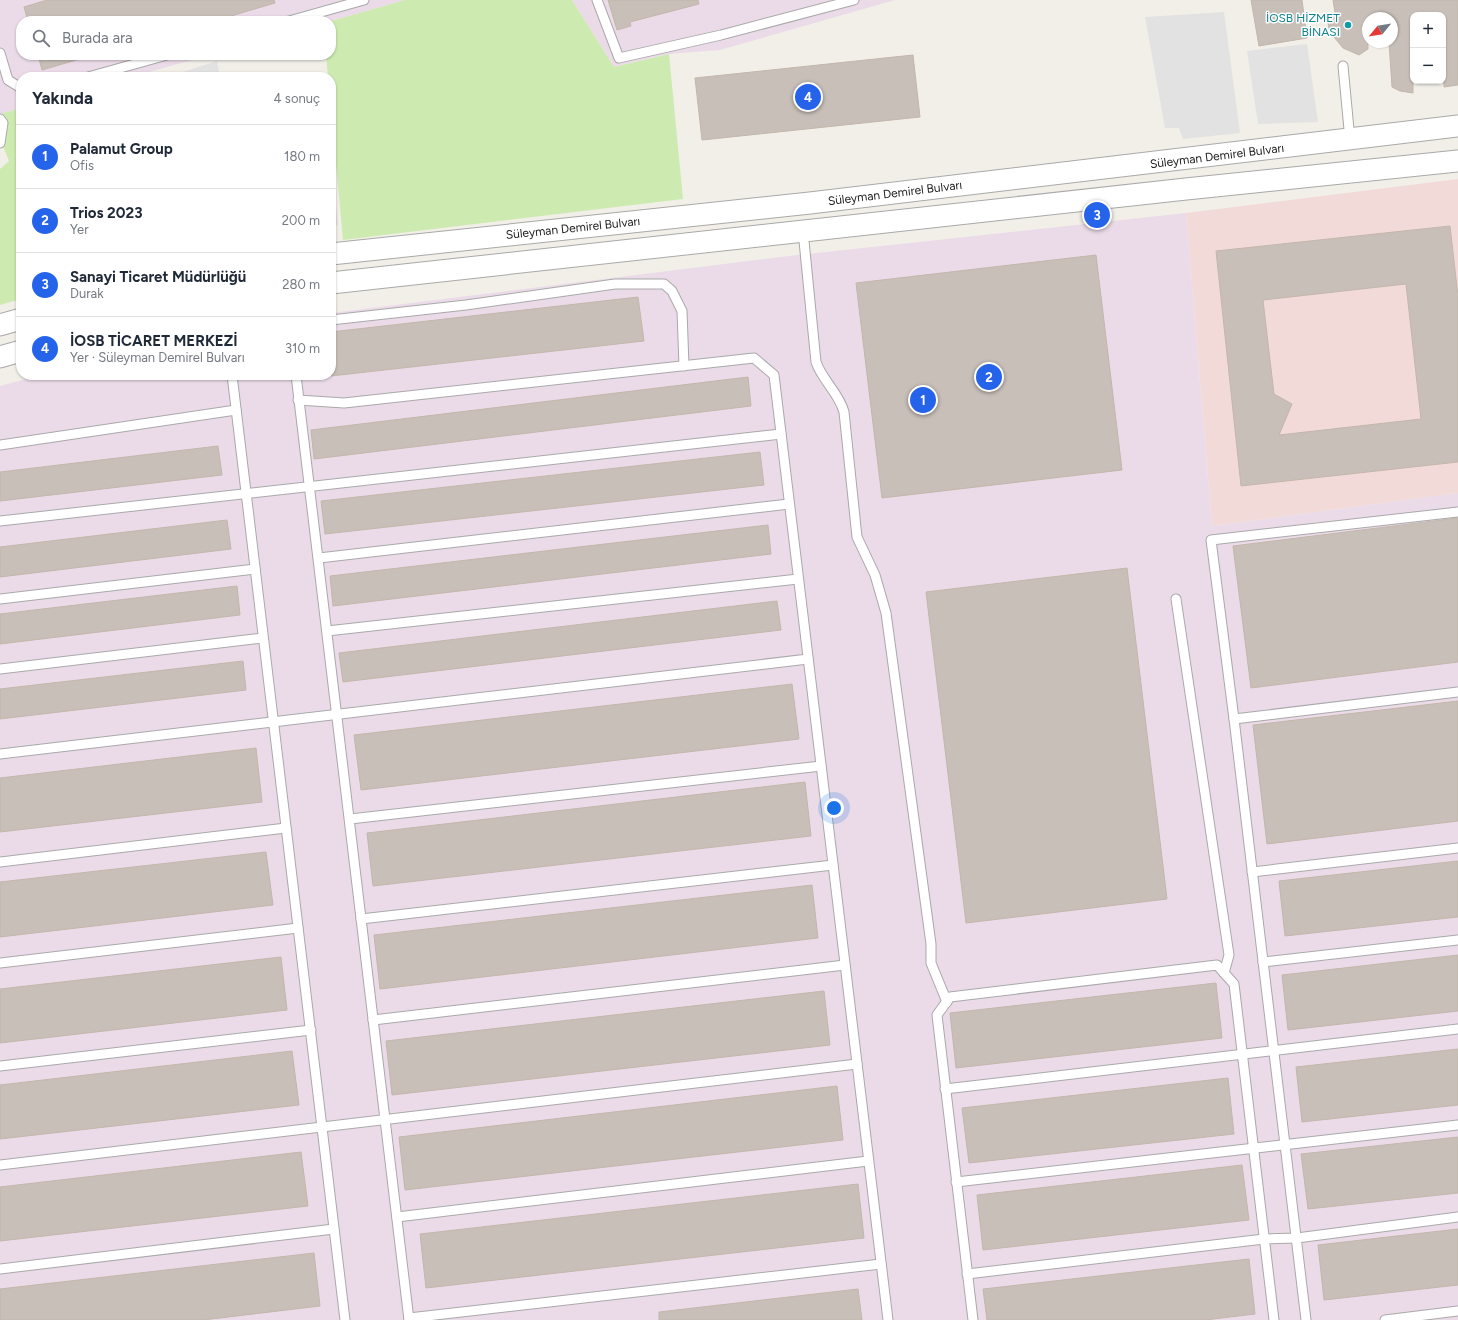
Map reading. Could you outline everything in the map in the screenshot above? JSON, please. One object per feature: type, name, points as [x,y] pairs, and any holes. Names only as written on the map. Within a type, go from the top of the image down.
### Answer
[{"type":"street","name":"Süleyman Demirel Bulvarı","points":[[336,253],[810,203],[1458,126]]},
{"type":"street","points":[[336,282],[1186,189],[1458,161]]},
{"type":"street","points":[[0,325],[16,320]]},
{"type":"street","points":[[0,357],[16,352]]},
{"type":"lane","points":[[307,16],[364,0]]},
{"type":"lane","points":[[597,0],[619,58],[721,35],[854,0]]},
{"type":"lane","points":[[0,53],[4,82],[16,86]]},
{"type":"lane","points":[[106,72],[149,60]]},
{"type":"lane","points":[[1343,66],[1350,140]]},
{"type":"lane","points":[[0,119],[3,123],[0,143]]},
{"type":"lane","points":[[803,231],[816,362],[822,376],[842,404],[857,537],[875,575],[886,613],[931,944],[931,963],[946,1002]]},
{"type":"lane","points":[[336,319],[466,305],[615,284],[664,284],[672,291],[682,310],[684,366]]},
{"type":"lane","points":[[298,400],[344,403],[754,358],[774,375],[888,1320]]},
{"type":"lane","points":[[233,380],[346,1320]]},
{"type":"lane","points":[[296,380],[319,558],[409,1319],[881,1264]]},
{"type":"lane","points":[[0,445],[236,410]]},
{"type":"lane","points":[[0,521],[781,434]]},
{"type":"lane","points":[[319,558],[789,504]]},
{"type":"lane","points":[[1306,1320],[1211,540],[1458,512]]},
{"type":"lane","points":[[0,599],[255,569]]},
{"type":"lane","points":[[327,631],[798,579]]},
{"type":"lane","points":[[1176,599],[1229,955],[1224,973]]},
{"type":"lane","points":[[0,668],[263,638]]},
{"type":"lane","points":[[0,754],[808,659]]},
{"type":"lane","points":[[1234,719],[1458,692]]},
{"type":"lane","points":[[350,819],[821,766]]},
{"type":"lane","points":[[0,862],[286,828]]},
{"type":"lane","points":[[1252,872],[1458,848]]},
{"type":"lane","points":[[361,919],[833,865]]},
{"type":"lane","points":[[0,963],[298,928]]},
{"type":"lane","points":[[1263,962],[1458,940]]},
{"type":"lane","points":[[373,1020],[845,965]]},
{"type":"lane","points":[[972,1320],[937,1015],[950,998],[1217,965],[1234,984],[1274,1320]]},
{"type":"lane","points":[[945,1089],[1458,1029]]},
{"type":"lane","points":[[0,1066],[311,1030]]},
{"type":"lane","points":[[0,1166],[857,1064]]},
{"type":"lane","points":[[956,1182],[1286,1146],[1458,1125]]},
{"type":"lane","points":[[397,1217],[868,1161]]},
{"type":"lane","points":[[967,1274],[1264,1239],[1296,1238],[1458,1217]]},
{"type":"lane","points":[[0,1269],[334,1229]]},
{"type":"lane","points":[[1385,1320],[1458,1311]]},
{"type":"shaded area","points":[[0,0],[405,0],[336,20],[336,16],[16,16],[16,60],[192,60],[149,72],[16,72],[16,109],[0,114]]},
{"type":"shaded area","points":[[572,0],[895,0],[720,50],[669,54],[614,67]]},
{"type":"shaded area","points":[[1224,12],[1240,133],[1183,139],[1179,128],[1165,128],[1145,17]]},
{"type":"shaded area","points":[[1307,44],[1318,122],[1258,124],[1247,51]]},
{"type":"shaded area","points":[[217,61],[219,72],[183,72]]},
{"type":"shaded area","points":[[1458,179],[1458,493],[1212,526],[1186,213]]},
{"type":"shaded area","points":[[336,208],[338,225],[336,225]]},
{"type":"shaded area","points":[[1186,213],[1212,526],[1458,493],[1458,1320],[0,1320],[0,386],[22,380],[336,380],[336,312],[789,256]]},
{"type":"green space","points":[[405,0],[572,0],[614,67],[669,54],[683,199],[343,240],[336,164],[336,72],[328,72],[326,60],[336,60],[336,20]]},
{"type":"green space","points":[[16,109],[16,300],[0,305],[0,169],[9,161],[0,139],[0,114]]},
{"type":"building","points":[[47,0],[274,0],[275,3],[231,16],[27,16],[24,7]]},
{"type":"building","points":[[608,0],[698,0],[699,4],[630,22],[631,26],[617,30]]},
{"type":"building","points":[[1251,0],[1302,0],[1307,38],[1259,46]]},
{"type":"building","points":[[1333,0],[1458,0],[1458,85],[1444,87],[1444,84],[1446,84],[1446,12],[1410,12],[1410,84],[1413,84],[1413,93],[1400,91],[1392,87],[1389,48],[1398,48],[1398,12],[1362,12],[1362,48],[1368,49],[1359,55],[1343,48],[1330,32],[1326,15],[1335,13]]},
{"type":"building","points":[[913,55],[920,117],[702,140],[695,78]]},
{"type":"building","points":[[39,60],[76,60],[42,70]]},
{"type":"building","points":[[1450,226],[1458,296],[1458,462],[1241,486],[1216,251]],"holes":[[[1406,284],[1421,419],[1279,435],[1292,404],[1274,394],[1263,300]]]},
{"type":"building","points":[[1096,255],[1122,470],[882,498],[856,283]]},
{"type":"building","points":[[638,297],[644,341],[336,375],[336,331]]},
{"type":"building","points":[[748,377],[751,406],[314,459],[311,430]]},
{"type":"building","points":[[218,446],[222,475],[0,501],[0,472]]},
{"type":"building","points":[[760,452],[764,485],[325,534],[321,501]]},
{"type":"building","points":[[1458,518],[1458,662],[1251,688],[1233,546]]},
{"type":"building","points":[[227,520],[231,549],[0,577],[0,547]]},
{"type":"building","points":[[768,525],[771,554],[333,606],[330,576]]},
{"type":"building","points":[[1127,568],[1167,899],[966,923],[926,592]]},
{"type":"building","points":[[237,586],[240,615],[0,644],[0,614]]},
{"type":"building","points":[[777,601],[781,630],[343,682],[339,653]]},
{"type":"building","points":[[243,661],[246,690],[0,719],[0,689]]},
{"type":"building","points":[[792,684],[799,739],[361,790],[354,735]]},
{"type":"building","points":[[1458,701],[1458,821],[1267,844],[1253,725]]},
{"type":"building","points":[[256,748],[262,802],[0,832],[0,778]]},
{"type":"building","points":[[805,782],[811,836],[373,886],[367,833]]},
{"type":"building","points":[[266,852],[273,905],[0,937],[0,882]]},
{"type":"building","points":[[1458,861],[1458,917],[1285,936],[1279,881]]},
{"type":"building","points":[[812,885],[818,938],[380,989],[374,935]]},
{"type":"building","points":[[1458,955],[1458,1011],[1288,1030],[1282,975]]},
{"type":"building","points":[[281,957],[287,1010],[0,1043],[0,989]]},
{"type":"building","points":[[1216,983],[1222,1038],[956,1068],[950,1013]]},
{"type":"building","points":[[824,991],[830,1045],[392,1095],[386,1041]]},
{"type":"building","points":[[1458,1049],[1458,1105],[1302,1122],[1296,1067]]},
{"type":"building","points":[[292,1051],[299,1105],[0,1139],[0,1085]]},
{"type":"building","points":[[1228,1078],[1234,1134],[969,1163],[962,1108]]},
{"type":"building","points":[[837,1086],[843,1140],[405,1190],[399,1137]]},
{"type":"building","points":[[1458,1137],[1458,1193],[1308,1209],[1301,1154]]},
{"type":"building","points":[[301,1152],[308,1206],[0,1241],[0,1187]]},
{"type":"building","points":[[1242,1165],[1249,1220],[983,1250],[977,1195]]},
{"type":"building","points":[[858,1184],[864,1238],[426,1288],[420,1234]]},
{"type":"building","points":[[1458,1229],[1458,1285],[1324,1300],[1318,1245]]},
{"type":"building","points":[[314,1253],[320,1306],[203,1320],[0,1320],[0,1289]]},
{"type":"building","points":[[1249,1259],[1255,1314],[1205,1320],[987,1320],[983,1289]]},
{"type":"building","points":[[858,1289],[862,1320],[659,1320],[659,1312]]},
{"type":"place","name":"İOSB HİZMET BİNASI","points":[[1348,25]]},
{"type":"place","name":"İOSB TİCARET MERKEZİ","points":[[808,97]]},
{"type":"place","name":"Sanayi Ticaret Müdürlüğü","points":[[1097,215]]},
{"type":"place","name":"Trios 2023","points":[[989,377]]},
{"type":"place","name":"Palamut Group","points":[[923,400]]}]
